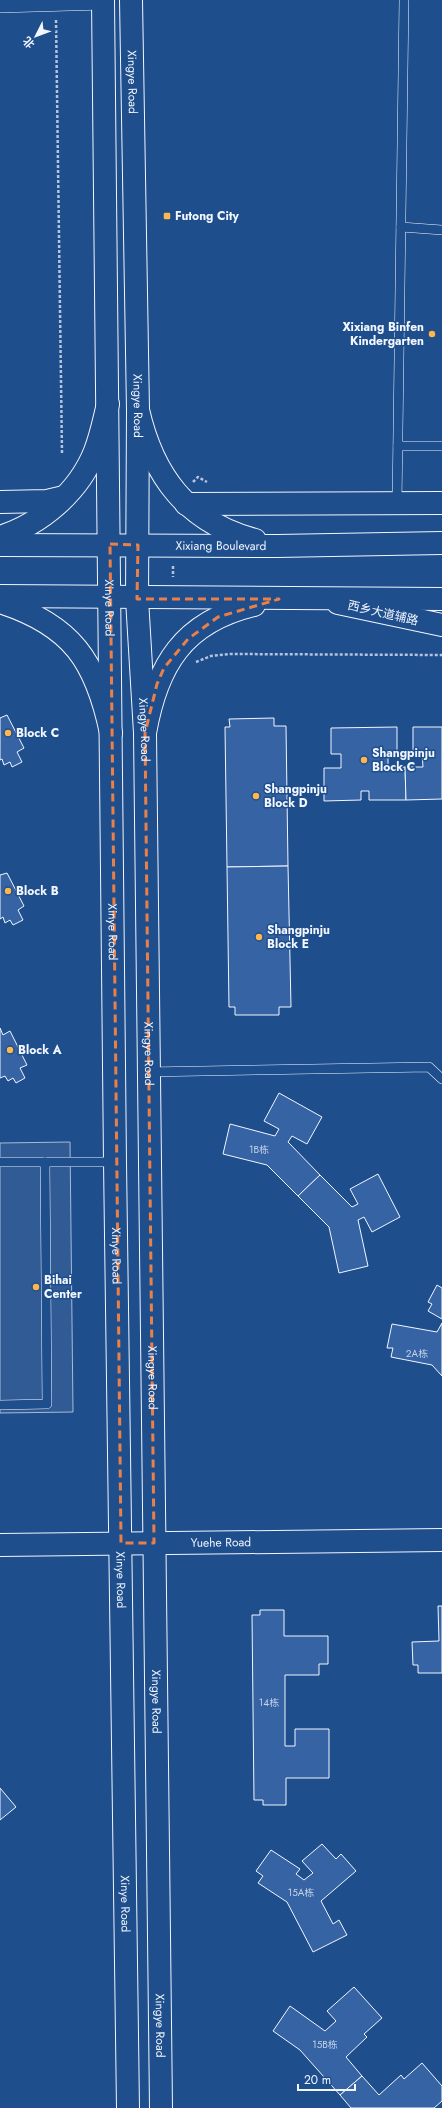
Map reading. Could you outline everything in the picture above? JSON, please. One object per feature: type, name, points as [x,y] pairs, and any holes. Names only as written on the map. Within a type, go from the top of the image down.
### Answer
[{"type":"main road","name":"Xingye Road","points":[[132,0],[138,410],[138,599],[145,733],[161,2108]]},
{"type":"main road","points":[[0,537],[32,524],[77,484],[95,452],[108,404],[104,1]]},
{"type":"main road","name":"Xinye Road","points":[[108,404],[115,1162],[128,2108]]},
{"type":"main road","points":[[138,410],[143,433],[151,454],[162,474],[176,494],[186,504],[203,518],[225,530],[239,536],[277,546]]},
{"type":"main road","points":[[0,502],[47,501],[65,496]]},
{"type":"main road","points":[[186,504],[442,503]]},
{"type":"main road","points":[[401,543],[442,534]]},
{"type":"main road","name":"Xixiang Boulevard","points":[[0,545],[138,544],[277,546],[442,543]]},
{"type":"main road","points":[[0,596],[138,599],[442,599]]},
{"type":"main road","points":[[145,733],[150,706],[164,668],[188,639],[201,627],[224,614],[279,599]]},
{"type":"main road","name":"西乡大道辅路","points":[[325,600],[442,625]]},
{"type":"main road","points":[[0,602],[23,610],[46,622],[68,638],[82,655],[96,677],[105,703],[111,733]]},
{"type":"main road","name":"Yuehe Road","points":[[0,1545],[442,1540]]},
{"type":"street","points":[[0,4],[104,1]]},
{"type":"lane","points":[[397,503],[404,0]]},
{"type":"lane","points":[[401,227],[442,230]]},
{"type":"lane","points":[[398,446],[442,446]]},
{"type":"lane","points":[[148,1072],[429,1067],[442,1079]]},
{"type":"lane","points":[[0,1162],[115,1162]]},
{"type":"lane","points":[[0,1405],[47,1404],[45,1162]]},
{"type":"path","points":[[56,3],[62,452]]},
{"type":"path","points":[[172,545],[174,599]]},
{"type":"path","points":[[192,664],[211,656],[230,654],[442,656]]},
{"type":"highlighted area","points":[[110,544],[138,545],[137,599],[279,599],[218,617],[188,639],[164,668],[157,684],[145,733],[154,1543],[121,1543]]},
{"type":"shaded area","name":"Bihai Center","points":[[70,1142],[73,1412],[0,1413],[0,1143]]},
{"type":"building","name":"Block C","points":[[7,715],[24,748],[17,752],[22,762],[12,767],[10,762],[4,765],[2,759],[0,760],[0,718]]},
{"type":"building","name":"Shangpinju Block D","points":[[274,718],[274,726],[286,726],[288,866],[227,867],[225,727],[230,727],[229,719]]},
{"type":"building","name":"Shangpinju Block C","points":[[397,727],[397,753],[388,753],[388,767],[405,767],[406,800],[369,800],[369,791],[361,791],[361,800],[324,801],[324,768],[341,768],[341,754],[331,754],[331,728]]},
{"type":"building","points":[[413,727],[442,727],[442,799],[406,800],[405,767],[423,767],[422,753],[413,753]]},
{"type":"building","name":"Shangpinju Block E","points":[[288,866],[291,1007],[279,1007],[279,1015],[235,1015],[235,1007],[229,1007],[227,867]]},
{"type":"building","name":"Block B","points":[[7,873],[24,906],[18,910],[23,920],[13,925],[10,920],[5,923],[3,917],[0,919],[0,875]]},
{"type":"building","name":"Block A","points":[[0,1028],[3,1035],[10,1031],[27,1065],[20,1068],[25,1078],[16,1083],[13,1078],[8,1081],[5,1076],[0,1078]]},
{"type":"building","points":[[279,1093],[322,1117],[307,1144],[292,1136],[288,1142],[320,1175],[298,1196],[267,1165],[223,1154],[230,1124],[275,1136],[279,1129],[264,1121]]},
{"type":"building","points":[[378,1174],[400,1217],[372,1232],[364,1217],[358,1220],[368,1266],[339,1273],[329,1227],[298,1196],[320,1175],[352,1207],[358,1204],[350,1189]]},
{"type":"building","points":[[437,1285],[442,1288],[442,1319],[428,1311],[432,1304],[428,1302]]},
{"type":"building","points":[[442,1323],[442,1376],[432,1365],[391,1357],[393,1348],[387,1348],[392,1324],[437,1332]]},
{"type":"building","points":[[438,1606],[442,1606],[442,1673],[418,1673],[418,1665],[413,1665],[412,1642],[439,1641]]},
{"type":"building","points":[[260,1610],[284,1610],[284,1636],[328,1636],[328,1664],[319,1664],[319,1675],[285,1675],[285,1746],[295,1746],[295,1729],[329,1729],[329,1778],[286,1778],[286,1805],[263,1805],[263,1800],[254,1800],[252,1615],[260,1615]]},
{"type":"building","points":[[0,1788],[16,1807],[0,1820]]},
{"type":"building","points":[[322,1844],[336,1859],[341,1854],[356,1871],[321,1901],[333,1924],[339,1920],[347,1935],[313,1952],[287,1902],[258,1883],[263,1876],[256,1871],[271,1850],[300,1869],[296,1874],[304,1880],[313,1873],[302,1861]]},
{"type":"building","points":[[354,1987],[382,2018],[364,2034],[367,2037],[346,2057],[362,2076],[340,2095],[300,2050],[273,2031],[290,2006],[325,2031],[336,2021],[327,2011]]},
{"type":"building","points":[[422,2063],[442,2086],[442,2101],[434,2108],[351,2108],[340,2095],[362,2076],[379,2095],[401,2075],[404,2079]]},
{"type":"place","name":"Futong City","points":[[167,216]]},
{"type":"place","name":"Xixiang Binfen Kindergarten","points":[[432,334]]},
{"type":"place","name":"Block C","points":[[8,733]]},
{"type":"place","name":"Shangpinju Block C","points":[[364,760]]},
{"type":"place","name":"Shangpinju Block D","points":[[256,796]]},
{"type":"place","name":"Block B","points":[[8,891]]},
{"type":"place","name":"Shangpinju Block E","points":[[259,937]]},
{"type":"place","name":"Block A","points":[[10,1050]]},
{"type":"place","name":"Bihai Center","points":[[36,1287]]}]
